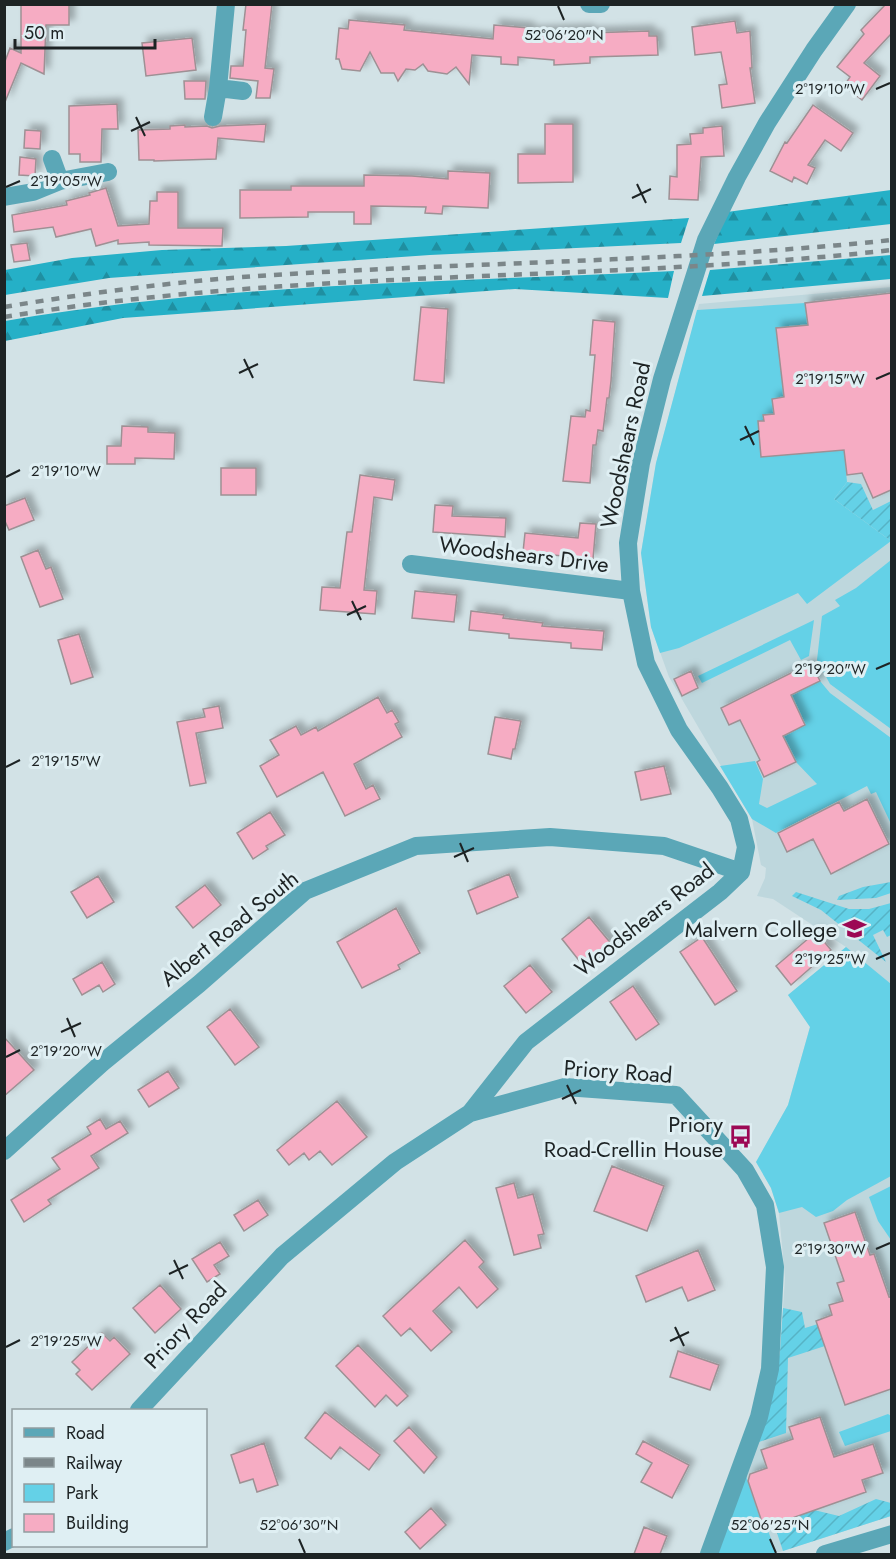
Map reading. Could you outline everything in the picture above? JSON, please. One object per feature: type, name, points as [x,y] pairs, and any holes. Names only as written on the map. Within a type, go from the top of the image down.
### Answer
[{"type":"street","points":[[213,117],[226,4]]},
{"type":"street","points":[[589,4],[601,4]]},
{"type":"street","name":"Woodshears Road","points":[[470,1113],[526,1042],[720,892],[741,872],[746,847],[739,819],[679,730],[646,663],[631,591],[628,543],[641,462],[662,379],[706,240],[766,123],[847,4]]},
{"type":"street","points":[[218,88],[243,91]]},
{"type":"street","points":[[52,159],[60,181]]},
{"type":"street","points":[[4,197],[33,192],[60,181],[108,172]]},
{"type":"street","name":"Woodshears Drive","points":[[411,564],[631,591]]},
{"type":"street","name":"Albert Road South","points":[[4,1151],[102,1063],[199,984],[305,891],[416,846],[550,837],[664,846],[741,872]]},
{"type":"street","name":"Priory Road","points":[[140,1409],[282,1256],[395,1162],[470,1113],[565,1087],[676,1095],[745,1170],[765,1205],[775,1267],[770,1369],[756,1427],[709,1554]]},
{"type":"street","points":[[825,1554],[891,1534]]},
{"type":"shaded area","name":"Malvern College","points":[[891,287],[891,1516],[773,1554],[718,1554],[767,1410],[780,1352],[785,1278],[779,1213],[771,1188],[756,1162],[788,1105],[810,1027],[788,995],[846,947],[773,899],[757,896],[765,878],[766,868],[761,865],[752,819],[669,677],[651,627],[641,553],[656,463],[699,304]]},
{"type":"green space","points":[[891,190],[891,224],[714,244],[727,212]]},
{"type":"green space","points":[[689,218],[681,243],[430,255],[109,278],[5,295],[5,270],[72,258],[162,250],[286,246]]},
{"type":"green space","points":[[891,255],[891,279],[702,296],[710,270]]},
{"type":"green space","points":[[674,271],[668,298],[515,289],[123,318],[5,341],[5,321],[88,308],[171,299],[338,286]]},
{"type":"green space","points":[[805,303],[808,325],[776,329],[784,397],[772,399],[774,414],[764,415],[764,421],[758,422],[844,450],[847,482],[834,499],[891,541],[807,604],[798,593],[679,648],[660,653],[651,627],[641,553],[656,463],[697,310]]},
{"type":"green space","points":[[847,482],[861,484],[873,510],[891,501],[891,541],[834,499]]},
{"type":"green space","points":[[891,560],[891,729],[830,684],[817,660],[822,616],[840,606],[835,600],[856,588]]},
{"type":"green space","points":[[814,620],[809,656],[801,660],[790,640],[702,683],[698,676]]},
{"type":"green space","points":[[820,681],[830,693],[891,738],[891,824],[876,792],[871,794],[867,786],[776,833],[752,819],[720,766],[755,761],[763,779],[759,804],[767,808],[817,784],[796,762],[783,736],[805,725],[796,706],[765,708]]},
{"type":"green space","points":[[891,882],[891,893],[876,898],[837,900],[839,896],[863,887]]},
{"type":"green space","points":[[796,892],[849,909],[869,909],[891,903],[891,935],[887,937],[883,930],[873,935],[886,962],[821,910],[792,896]]},
{"type":"green space","points":[[846,947],[891,984],[891,1176],[847,1200],[833,1211],[816,1217],[802,1207],[779,1213],[771,1188],[756,1162],[788,1105],[810,1027],[788,995]]},
{"type":"green space","points":[[891,1186],[891,1240],[878,1221],[869,1197]]},
{"type":"green space","points":[[783,1308],[802,1312],[805,1328],[818,1324],[825,1346],[788,1358],[786,1433],[756,1443],[767,1410],[780,1352]]},
{"type":"green space","points":[[888,1414],[891,1416],[891,1431],[845,1446],[839,1432]]},
{"type":"green space","points":[[746,1476],[763,1527],[767,1527],[776,1554],[718,1554]]},
{"type":"green space","points":[[876,1499],[891,1503],[891,1516],[783,1551],[774,1524],[814,1510],[839,1516]]},
{"type":"building","points":[[21,4],[69,4],[69,25],[46,25],[44,74],[21,63],[5,102],[4,64],[10,48],[21,53]]},
{"type":"building","points":[[246,4],[272,4],[265,68],[274,69],[270,98],[256,98],[258,81],[230,78],[231,66],[243,66]]},
{"type":"building","points":[[886,4],[891,4],[891,34],[864,63],[880,76],[862,100],[844,86],[850,77],[837,67],[864,34],[861,30]]},
{"type":"building","points":[[349,20],[405,25],[404,30],[493,39],[494,25],[529,28],[528,32],[649,31],[649,36],[657,36],[658,55],[590,57],[590,63],[554,65],[554,60],[518,57],[518,65],[501,64],[501,57],[472,55],[469,84],[456,67],[447,74],[428,71],[423,64],[415,70],[406,69],[398,81],[394,73],[381,73],[370,52],[360,71],[342,69],[339,59],[336,59],[339,28],[348,29]]},
{"type":"building","points":[[735,21],[737,33],[750,31],[752,68],[750,68],[755,103],[722,108],[719,85],[727,84],[721,52],[695,55],[692,27]]},
{"type":"building","points":[[192,38],[196,70],[146,76],[142,43]]},
{"type":"building","points":[[184,81],[206,81],[205,99],[185,99]]},
{"type":"building","points":[[117,104],[118,129],[102,129],[101,162],[80,162],[80,154],[69,154],[69,106]]},
{"type":"building","points":[[813,105],[853,133],[841,151],[825,140],[808,165],[815,168],[807,184],[794,177],[792,182],[770,171],[785,142],[787,143]]},
{"type":"building","points":[[266,124],[264,142],[218,138],[216,159],[139,160],[138,130],[170,129],[170,126],[185,125],[185,127],[207,126],[212,128]]},
{"type":"building","points":[[545,124],[573,124],[573,182],[518,183],[518,154],[545,154]]},
{"type":"building","points":[[722,126],[724,156],[701,157],[698,200],[669,199],[670,176],[677,177],[677,145],[691,144],[690,134],[703,133],[703,128]]},
{"type":"building","points":[[25,130],[41,131],[40,149],[24,148]]},
{"type":"building","points":[[20,157],[36,159],[35,176],[19,175]]},
{"type":"building","points":[[448,171],[490,173],[488,208],[443,206],[442,214],[425,213],[426,207],[371,206],[371,224],[354,224],[354,212],[308,212],[308,217],[240,218],[240,190],[291,190],[291,186],[364,186],[364,175],[448,179]]},
{"type":"building","points":[[106,188],[118,226],[149,224],[150,201],[157,201],[157,192],[178,192],[178,228],[223,228],[222,246],[149,245],[149,242],[118,244],[118,240],[96,246],[91,229],[56,237],[53,227],[14,232],[12,215],[67,205],[66,201]]},
{"type":"building","points":[[27,243],[30,260],[14,262],[11,245]]},
{"type":"building","points":[[891,293],[891,490],[873,498],[862,473],[847,475],[844,450],[761,457],[758,421],[764,421],[763,415],[774,414],[772,399],[784,397],[776,328],[808,325],[805,303]]},
{"type":"building","points":[[421,307],[448,309],[444,383],[414,380]]},
{"type":"building","points":[[593,320],[615,322],[611,381],[603,431],[598,430],[596,445],[593,445],[590,483],[563,481],[571,416],[585,417],[586,410],[590,411],[595,355],[590,355]]},
{"type":"building","points":[[122,426],[148,427],[148,432],[175,433],[174,459],[135,458],[135,464],[107,464],[107,446],[121,446]]},
{"type":"building","points":[[221,468],[256,468],[256,495],[221,495]]},
{"type":"building","points":[[360,475],[395,480],[392,500],[374,497],[364,590],[377,591],[375,614],[320,610],[322,587],[340,588],[347,532],[352,532]]},
{"type":"building","points":[[25,498],[34,520],[9,530],[4,519],[4,506]]},
{"type":"building","points":[[435,505],[453,506],[452,516],[506,518],[505,537],[433,532]]},
{"type":"building","points":[[580,523],[596,524],[593,559],[523,552],[525,533],[578,538]]},
{"type":"building","points":[[38,550],[46,569],[51,567],[63,599],[40,607],[21,557]]},
{"type":"building","points":[[415,591],[457,595],[454,622],[412,618]]},
{"type":"building","points":[[471,611],[543,623],[542,626],[604,631],[602,650],[571,648],[571,643],[509,638],[509,634],[469,630]]},
{"type":"building","points":[[79,634],[93,677],[71,684],[58,640]]},
{"type":"building","points":[[811,663],[820,681],[791,695],[805,725],[783,736],[796,762],[764,777],[757,762],[760,760],[740,720],[729,725],[721,708]]},
{"type":"building","points":[[691,671],[698,688],[682,696],[674,679]]},
{"type":"building","points":[[378,697],[387,713],[392,710],[399,722],[395,724],[402,737],[354,764],[366,789],[373,785],[380,799],[345,816],[323,772],[277,797],[260,766],[279,755],[270,740],[296,726],[301,735],[316,727],[318,731]]},
{"type":"building","points":[[219,706],[223,728],[196,733],[206,783],[190,786],[177,722],[205,717],[203,709]]},
{"type":"building","points":[[495,717],[521,721],[511,759],[488,754]]},
{"type":"building","points":[[664,766],[671,794],[641,800],[635,772]]},
{"type":"building","points":[[867,799],[889,844],[831,874],[813,839],[787,852],[778,833],[839,802],[844,811]]},
{"type":"building","points":[[270,812],[285,835],[266,846],[268,849],[253,859],[237,833]]},
{"type":"building","points":[[509,874],[518,897],[477,914],[468,891]]},
{"type":"building","points":[[98,876],[114,902],[87,918],[71,892]]},
{"type":"building","points":[[205,885],[221,905],[193,928],[176,907]]},
{"type":"building","points":[[396,908],[420,953],[398,965],[400,969],[362,988],[337,942]]},
{"type":"building","points":[[589,917],[613,946],[585,968],[562,939]]},
{"type":"building","points":[[816,932],[831,950],[791,985],[776,966]]},
{"type":"building","points":[[702,937],[737,991],[715,1005],[680,952]]},
{"type":"building","points":[[102,962],[115,984],[103,992],[99,985],[82,995],[73,979]]},
{"type":"building","points":[[530,965],[552,992],[526,1013],[504,986]]},
{"type":"building","points":[[633,986],[659,1024],[636,1040],[610,1002]]},
{"type":"building","points":[[230,1009],[259,1047],[235,1065],[207,1027]]},
{"type":"building","points":[[4,1037],[34,1070],[4,1096]]},
{"type":"building","points":[[168,1071],[179,1088],[149,1107],[138,1090]]},
{"type":"building","points":[[337,1101],[367,1137],[332,1165],[320,1151],[309,1160],[304,1153],[289,1165],[277,1150]]},
{"type":"building","points":[[100,1119],[106,1129],[120,1121],[128,1133],[91,1156],[99,1168],[48,1200],[51,1204],[24,1222],[11,1200],[60,1169],[52,1158],[91,1134],[87,1127]]},
{"type":"building","points":[[612,1166],[664,1186],[647,1231],[594,1211]]},
{"type":"building","points":[[514,1183],[518,1198],[533,1194],[544,1234],[538,1235],[541,1248],[514,1255],[496,1188]]},
{"type":"building","points":[[258,1200],[268,1215],[244,1231],[234,1215]]},
{"type":"building","points":[[855,1212],[870,1255],[874,1254],[889,1297],[891,1296],[891,1389],[845,1405],[816,1321],[832,1315],[829,1305],[843,1301],[837,1283],[844,1281],[824,1223]]},
{"type":"building","points":[[465,1240],[484,1262],[479,1267],[498,1289],[477,1308],[459,1287],[433,1311],[452,1332],[431,1351],[410,1328],[401,1336],[383,1316]]},
{"type":"building","points":[[220,1242],[229,1256],[214,1265],[220,1274],[207,1282],[192,1259]]},
{"type":"building","points":[[698,1250],[715,1290],[688,1301],[682,1287],[646,1302],[636,1276]]},
{"type":"building","points":[[160,1285],[181,1309],[155,1333],[133,1308]]},
{"type":"building","points":[[102,1333],[110,1341],[114,1337],[130,1354],[92,1390],[76,1374],[80,1370],[72,1362]]},
{"type":"building","points":[[358,1345],[408,1396],[397,1406],[386,1395],[375,1407],[336,1366]]},
{"type":"building","points":[[678,1351],[719,1365],[710,1390],[670,1377]]},
{"type":"building","points":[[325,1412],[380,1455],[369,1470],[340,1447],[331,1459],[305,1438]]},
{"type":"building","points":[[820,1417],[834,1457],[873,1444],[883,1473],[862,1480],[866,1492],[764,1528],[748,1481],[750,1474],[767,1468],[761,1450],[793,1439],[789,1427]]},
{"type":"building","points":[[409,1427],[437,1457],[424,1473],[394,1441]]},
{"type":"building","points":[[643,1441],[689,1465],[672,1498],[641,1482],[652,1463],[636,1454]]},
{"type":"building","points":[[264,1443],[278,1485],[257,1492],[253,1479],[240,1483],[231,1455]]},
{"type":"building","points":[[431,1508],[446,1525],[420,1549],[405,1532]]},
{"type":"building","points":[[644,1527],[667,1536],[660,1554],[634,1554]]},
{"type":"railway","points":[[4,307],[130,288],[257,276],[733,253],[892,240]]},
{"type":"railway","points":[[4,317],[114,301],[225,290],[670,268],[892,250]]},
{"type":"place","name":"Malvern College","points":[[855,929]]},
{"type":"place","name":"Priory Road-Crellin House","points":[[741,1137]]}]
